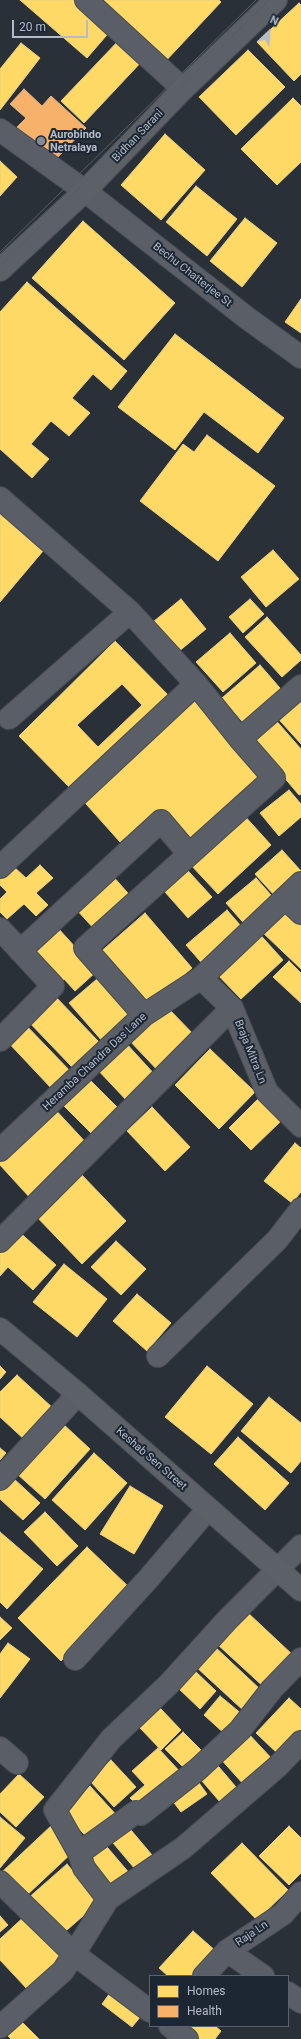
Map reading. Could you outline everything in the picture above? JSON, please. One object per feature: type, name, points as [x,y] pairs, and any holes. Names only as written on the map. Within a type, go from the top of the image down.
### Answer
[{"type":"main road","name":"Bidhan Sarani","points":[[0,270],[86,191],[183,89],[270,2]]},
{"type":"main road","name":"Keshab Sen Street","points":[[0,1329],[78,1394],[301,1590]]},
{"type":"street","points":[[86,0],[183,89]]},
{"type":"street","name":"Bechu Chatterjee St","points":[[0,130],[86,191],[247,318],[301,357]]},
{"type":"street","points":[[0,498],[130,612],[196,684],[240,739],[274,778],[188,853],[85,948],[144,1015]]},
{"type":"street","points":[[9,718],[130,612]]},
{"type":"street","points":[[0,867],[196,684]]},
{"type":"street","points":[[240,739],[301,686]]},
{"type":"street","points":[[20,951],[161,821],[188,853]]},
{"type":"street","name":"Heramba Chandra Das Lane","points":[[0,1150],[144,1015],[201,978],[301,883]]},
{"type":"street","points":[[285,898],[301,913]]},
{"type":"street","points":[[0,929],[53,986],[0,1040]]},
{"type":"street","name":"Braja Mitra Ln","points":[[201,978],[232,1008],[267,1092],[301,1126]]},
{"type":"street","points":[[0,1241],[232,1008]]},
{"type":"street","points":[[158,1356],[277,1240],[301,1209]]},
{"type":"street","points":[[0,1479],[78,1394]]},
{"type":"street","points":[[75,1660],[149,1578],[208,1509]]},
{"type":"street","points":[[108,1898],[84,1868],[79,1853],[55,1810],[112,1739],[170,1684],[228,1619],[301,1546]]},
{"type":"street","points":[[79,1853],[136,1812],[141,1814],[197,1770],[240,1730],[272,1690],[301,1659]]},
{"type":"street","points":[[0,2027],[63,1970],[108,1898],[183,1848],[277,1767],[301,1742]]},
{"type":"street","points":[[0,1748],[17,1763]]},
{"type":"street","points":[[0,1882],[74,1954],[149,2010]]},
{"type":"street","name":"Raja Ln","points":[[205,1975],[227,1951],[283,1914],[301,1893]]},
{"type":"street","points":[[227,1951],[262,1975]]},
{"type":"street","points":[[289,1994],[301,2002]]},
{"type":"street","points":[[171,2027],[187,2039]]},
{"type":"building: Homes","points":[[20,0],[80,0],[113,28],[87,58]]},
{"type":"building: Homes","points":[[91,0],[219,0],[221,2],[162,65]]},
{"type":"building: Homes","points":[[299,3],[301,5],[301,74],[294,81],[257,42]]},
{"type":"building: Homes","points":[[122,37],[145,58],[84,123],[61,101]]},
{"type":"building: Homes","points":[[21,43],[40,58],[0,110],[0,69]]},
{"type":"building: Homes","points":[[248,50],[285,87],[236,135],[199,97]]},
{"type":"building: Homes","points":[[293,98],[301,106],[301,162],[277,185],[241,149]]},
{"type":"building: Homes","points":[[165,134],[205,170],[161,220],[121,185]]},
{"type":"building: Homes","points":[[0,161],[17,177],[0,196]]},
{"type":"building: Homes","points":[[196,186],[237,219],[207,256],[166,222]]},
{"type":"building: Homes","points":[[245,218],[277,243],[242,287],[210,261]]},
{"type":"building: Homes","points":[[83,221],[175,303],[124,360],[32,278]]},
{"type":"building: Homes","points":[[27,282],[127,371],[111,390],[93,374],[72,398],[90,413],[69,436],[51,421],[31,444],[49,459],[32,478],[0,449],[0,312]]},
{"type":"building: Homes","points":[[301,299],[301,333],[285,322]]},
{"type":"building: Homes","points":[[175,334],[284,418],[258,453],[204,412],[175,450],[118,407]]},
{"type":"building: Homes","points":[[207,435],[275,486],[218,561],[140,501],[183,444],[194,452]]},
{"type":"building: Homes","points":[[0,514],[43,551],[0,602]]},
{"type":"building: Homes","points":[[273,550],[299,579],[266,607],[241,577]]},
{"type":"building: Homes","points":[[181,599],[206,629],[178,652],[153,622]]},
{"type":"building: Homes","points":[[250,599],[264,614],[243,633],[229,617]]},
{"type":"building: Homes","points":[[267,617],[301,655],[301,660],[282,677],[245,637]]},
{"type":"building: Homes","points":[[230,633],[256,663],[223,692],[196,662]]},
{"type":"building: Homes","points":[[115,641],[171,698],[75,793],[19,736]],"holes":[[[122,684],[142,705],[98,747],[77,725]]]},
{"type":"building: Homes","points":[[260,665],[286,695],[247,727],[222,698]]},
{"type":"building: Homes","points":[[294,694],[301,702],[301,744],[273,713]]},
{"type":"building: Homes","points":[[190,696],[264,779],[187,847],[156,811],[120,842],[78,795]]},
{"type":"building: Homes","points":[[273,717],[301,749],[301,794],[299,795],[250,737]]},
{"type":"building: Homes","points":[[289,790],[301,804],[301,817],[279,836],[260,813]]},
{"type":"building: Homes","points":[[242,813],[271,845],[218,894],[189,863]]},
{"type":"building: Homes","points":[[282,850],[301,871],[274,895],[255,874]]},
{"type":"building: Homes","points":[[180,862],[212,897],[188,918],[157,883]]},
{"type":"building: Homes","points":[[40,865],[53,878],[36,893],[48,905],[36,916],[24,904],[7,919],[0,912],[0,899],[7,892],[0,885],[0,878],[13,866],[26,878]]},
{"type":"building: Homes","points":[[111,874],[134,900],[97,932],[74,907]]},
{"type":"building: Homes","points":[[256,878],[278,903],[248,928],[226,903]]},
{"type":"building: Homes","points":[[286,902],[301,917],[301,969],[260,930]]},
{"type":"building: Homes","points":[[227,910],[247,933],[206,968],[186,945]]},
{"type":"building: Homes","points":[[145,913],[192,968],[144,1009],[97,955]]},
{"type":"building: Homes","points":[[57,927],[97,971],[75,991],[64,979],[57,986],[27,954]]},
{"type":"building: Homes","points":[[256,930],[283,960],[241,999],[213,970]]},
{"type":"building: Homes","points":[[289,961],[301,973],[301,1003],[273,977]]},
{"type":"building: Homes","points":[[104,973],[139,1012],[103,1042],[69,1003]]},
{"type":"building: Homes","points":[[53,994],[99,1042],[72,1067],[26,1019]]},
{"type":"building: Homes","points":[[165,1005],[198,1039],[162,1075],[129,1040]]},
{"type":"building: Homes","points":[[22,1021],[71,1072],[52,1089],[4,1038]]},
{"type":"building: Homes","points":[[124,1041],[157,1077],[129,1103],[95,1067]]},
{"type":"building: Homes","points":[[210,1049],[255,1092],[219,1129],[175,1085]]},
{"type":"building: Homes","points":[[89,1079],[119,1109],[93,1135],[63,1105]]},
{"type":"building: Homes","points":[[259,1098],[281,1121],[251,1150],[229,1128]]},
{"type":"building: Homes","points":[[52,1106],[90,1147],[32,1200],[0,1165],[0,1154]]},
{"type":"building: Homes","points":[[152,1107],[190,1147],[165,1171],[127,1131]]},
{"type":"building: Homes","points":[[295,1143],[301,1148],[301,1192],[292,1203],[264,1181]]},
{"type":"building: Homes","points":[[79,1172],[126,1221],[82,1264],[34,1214]]},
{"type":"building: Homes","points":[[16,1229],[56,1265],[33,1290],[8,1267],[0,1276],[0,1247]]},
{"type":"building: Homes","points":[[116,1241],[146,1269],[121,1295],[91,1267]]},
{"type":"building: Homes","points":[[64,1264],[107,1299],[77,1337],[33,1302]]},
{"type":"building: Homes","points":[[137,1294],[171,1323],[147,1351],[113,1321]]},
{"type":"building: Homes","points":[[0,1366],[6,1372],[0,1379]]},
{"type":"building: Homes","points":[[207,1366],[253,1404],[211,1454],[165,1417]]},
{"type":"building: Homes","points":[[17,1375],[55,1410],[26,1441],[0,1417],[0,1392]]},
{"type":"building: Homes","points":[[269,1397],[301,1423],[301,1461],[291,1473],[241,1431]]},
{"type":"building: Homes","points":[[62,1423],[90,1449],[45,1499],[16,1473]]},
{"type":"building: Homes","points":[[238,1437],[289,1483],[265,1510],[214,1464]]},
{"type":"building: Homes","points":[[0,1448],[6,1453],[0,1460]]},
{"type":"building: Homes","points":[[94,1453],[127,1483],[85,1530],[52,1500]]},
{"type":"building: Homes","points":[[12,1477],[40,1503],[23,1520],[0,1499],[0,1490]]},
{"type":"building: Homes","points":[[130,1486],[163,1506],[134,1554],[100,1534]]},
{"type":"building: Homes","points":[[45,1512],[78,1546],[57,1566],[24,1532]]},
{"type":"building: Homes","points":[[0,1532],[43,1569],[7,1609],[0,1602]]},
{"type":"building: Homes","points":[[87,1547],[131,1589],[61,1661],[18,1618]]},
{"type":"building: Homes","points":[[247,1612],[295,1657],[266,1689],[217,1644]]},
{"type":"building: Homes","points":[[0,1617],[12,1628],[0,1640]]},
{"type":"building: Homes","points":[[8,1643],[30,1659],[0,1698],[0,1654]]},
{"type":"building: Homes","points":[[213,1645],[262,1691],[244,1711],[194,1665]]},
{"type":"building: Homes","points":[[194,1670],[216,1691],[200,1709],[177,1687]]},
{"type":"building: Homes","points":[[220,1696],[243,1715],[226,1735],[204,1715]]},
{"type":"building: Homes","points":[[289,1698],[301,1709],[301,1729],[278,1754],[256,1733]]},
{"type":"building: Homes","points":[[160,1708],[181,1730],[161,1750],[140,1728]]},
{"type":"building: Homes","points":[[246,1731],[274,1761],[245,1786],[218,1756]]},
{"type":"building: Homes","points":[[183,1732],[206,1755],[188,1772],[165,1749]]},
{"type":"building: Homes","points":[[158,1748],[183,1775],[143,1811],[130,1798],[145,1785],[132,1771]]},
{"type":"building: Homes","points":[[111,1760],[136,1787],[114,1807],[89,1780]]},
{"type":"building: Homes","points":[[213,1760],[236,1787],[220,1802],[196,1774]]},
{"type":"building: Homes","points":[[19,1774],[44,1797],[16,1827],[0,1812],[0,1794]]},
{"type":"building: Homes","points":[[194,1776],[207,1794],[181,1812],[168,1795]]},
{"type":"building: Homes","points":[[90,1786],[119,1818],[92,1843],[63,1811]]},
{"type":"building: Homes","points":[[0,1817],[25,1838],[0,1868]]},
{"type":"building: Homes","points":[[125,1823],[152,1855],[135,1869],[108,1837]]},
{"type":"building: Homes","points":[[52,1825],[75,1850],[26,1896],[2,1872]]},
{"type":"building: Homes","points":[[289,1826],[301,1838],[301,1873],[289,1885],[259,1856]]},
{"type":"building: Homes","points":[[102,1841],[130,1874],[109,1891],[82,1857]]},
{"type":"building: Homes","points":[[242,1843],[288,1890],[257,1920],[211,1873]]},
{"type":"building: Homes","points":[[67,1864],[99,1902],[59,1937],[26,1900]]},
{"type":"building: Homes","points":[[27,1914],[65,1956],[28,1990],[0,1960],[0,1939]]},
{"type":"building: Homes","points":[[0,1916],[8,1925],[0,1932]]},
{"type":"building: Homes","points":[[193,1931],[218,1953],[197,1975],[167,1975],[159,1968]]},
{"type":"building: Homes","points":[[115,1986],[146,2010],[132,2027],[102,2004]]},
{"type":"building: Homes","points":[[19,2019],[39,2039],[11,2039],[5,2033]]},
{"type":"building: Homes","points":[[176,2027],[216,2027],[221,2031],[215,2039],[191,2039]]},
{"type":"building: Health","points":[[24,89],[42,106],[51,96],[86,128],[54,161],[17,127],[26,118],[10,104]]},
{"type":"tram line","points":[[0,252],[256,0]]},
{"type":"tram line","points":[[0,266],[269,0]]},
{"type":"place","name":"Aurobindo Netralaya","points":[[41,141]]}]
